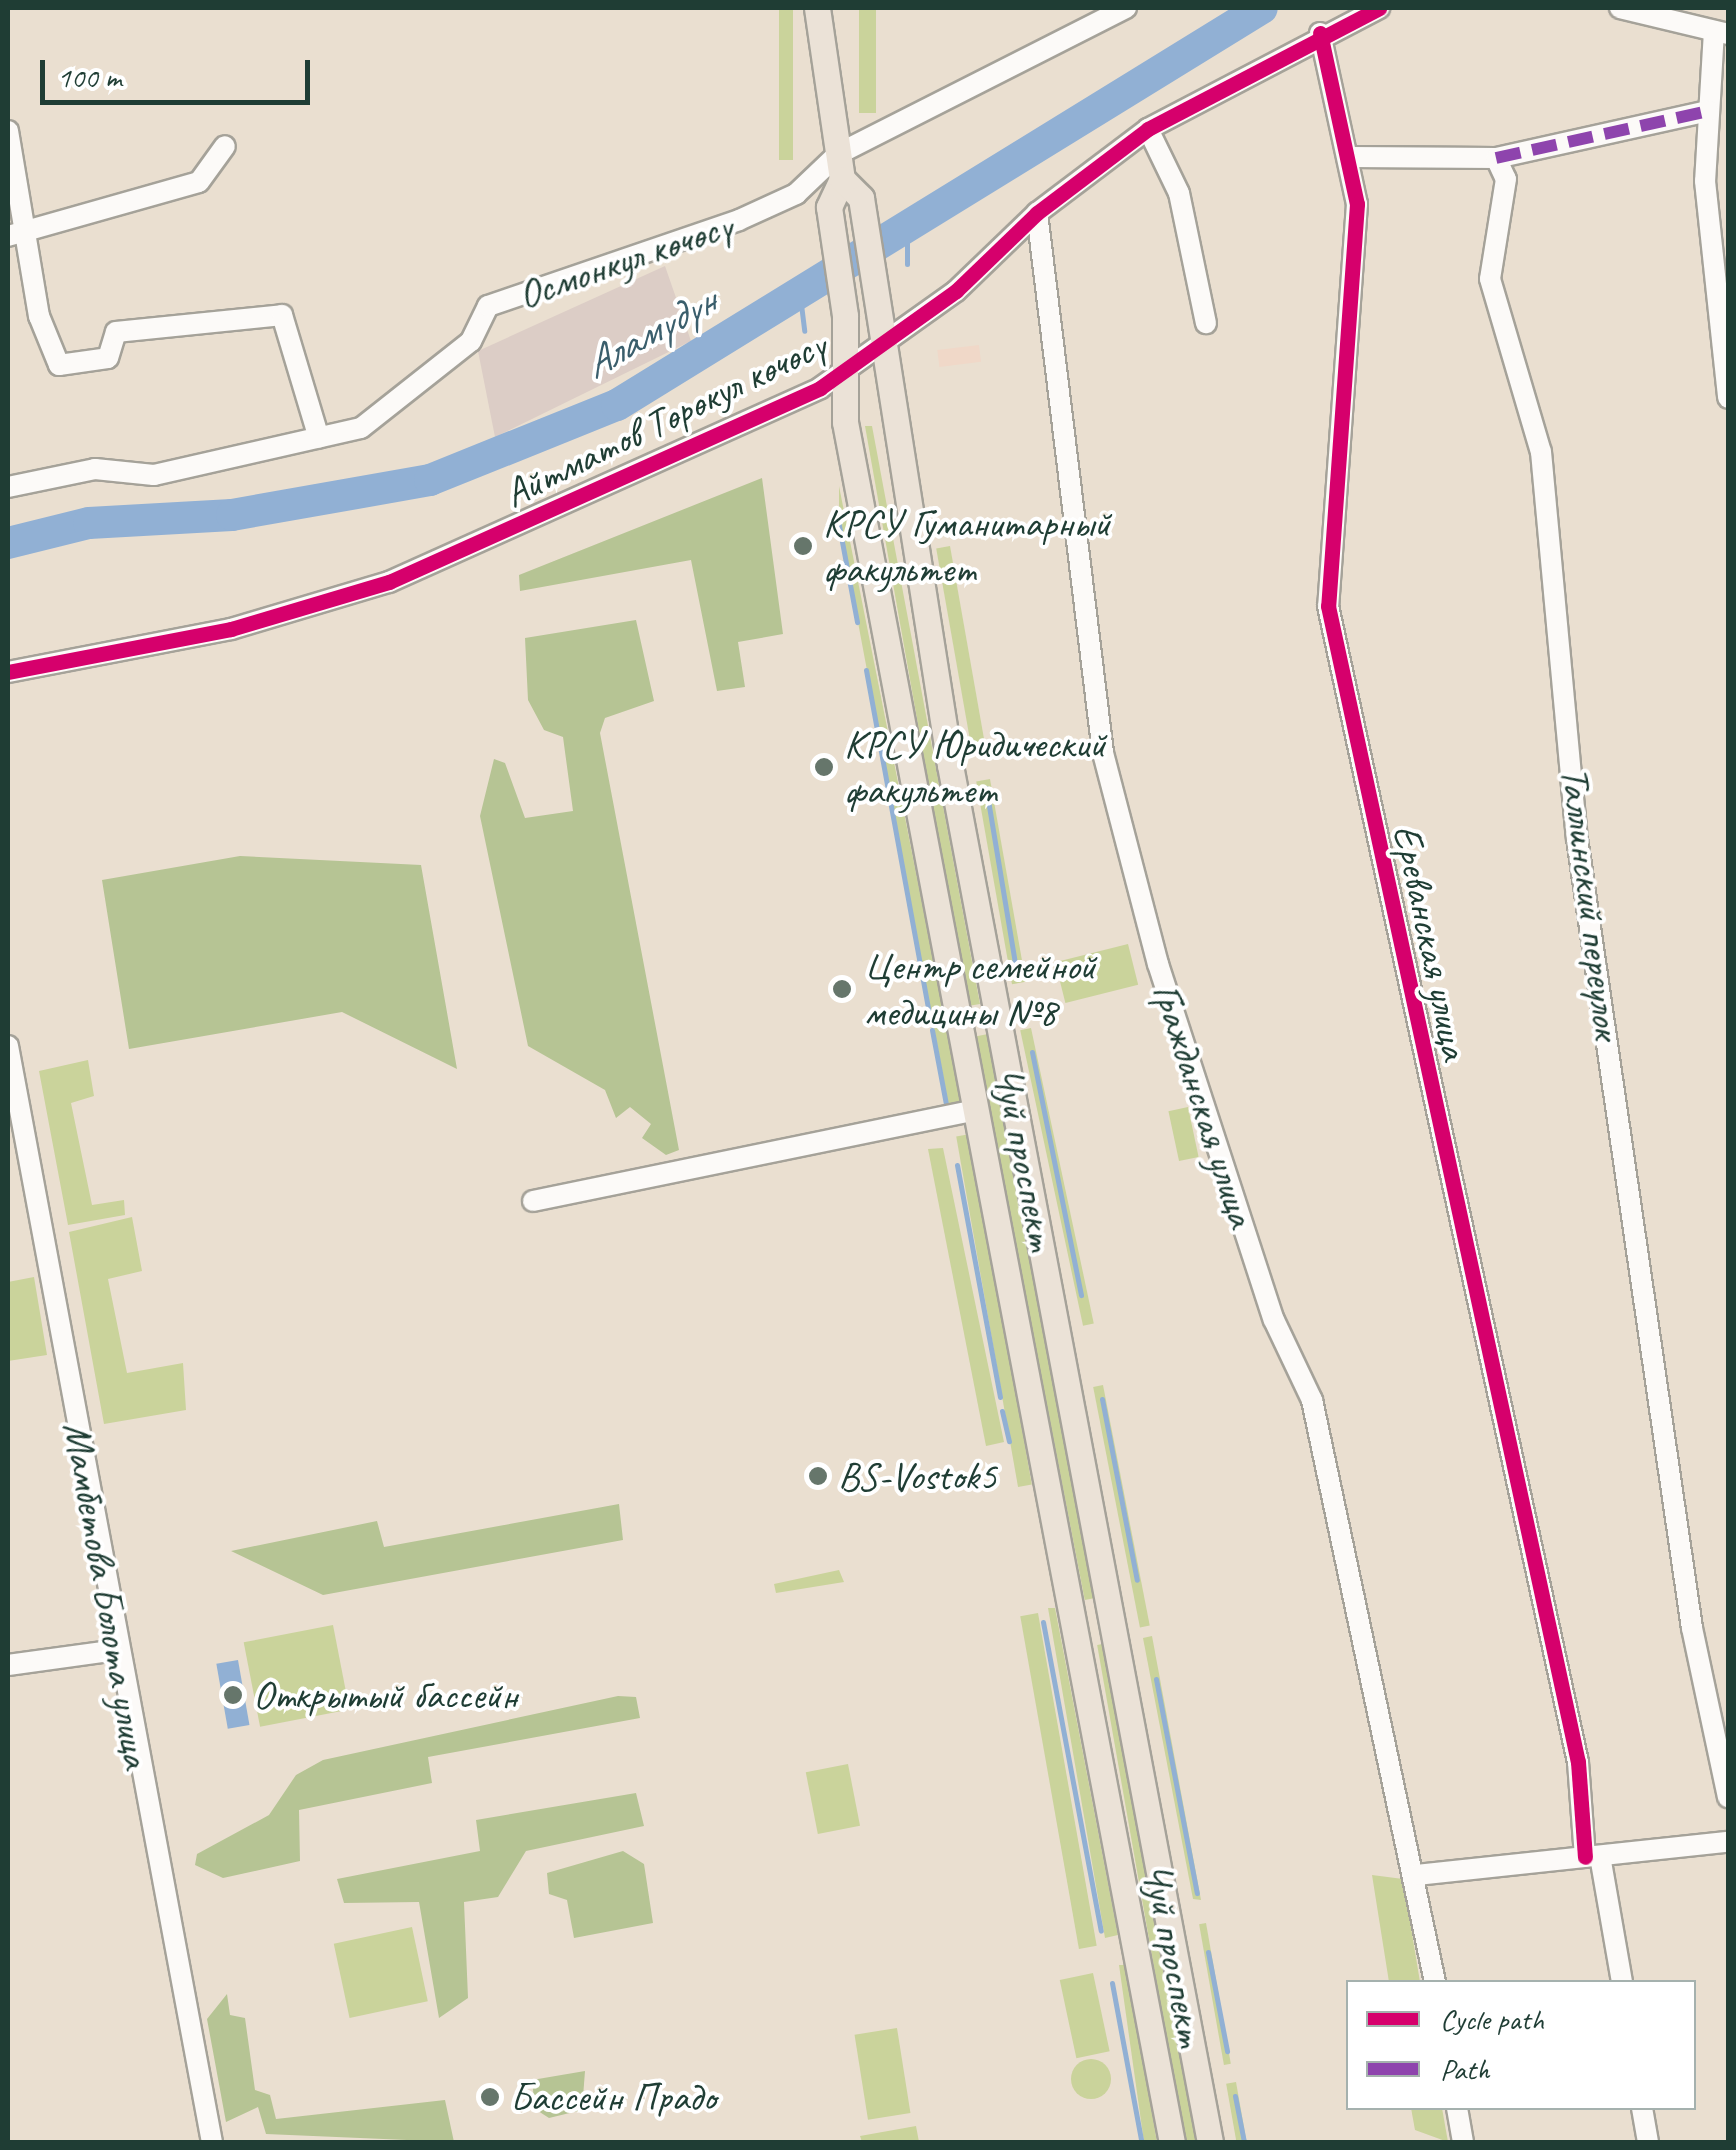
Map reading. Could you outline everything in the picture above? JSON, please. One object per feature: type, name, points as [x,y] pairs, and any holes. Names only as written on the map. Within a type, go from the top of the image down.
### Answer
[{"type":"main road","points":[[817,8],[840,166]]},
{"type":"main road","name":"Чуй проспект","points":[[840,166],[861,198],[950,764],[1210,2142]]},
{"type":"main road","name":"Чуй проспект","points":[[840,166],[829,208],[845,316],[845,422],[972,1111],[1172,2142]]},
{"type":"main road","points":[[1072,1626],[1113,1618]]},
{"type":"street","name":"Осмонкул көчөсү","points":[[8,487],[95,469],[154,475],[361,428],[398,406],[470,341],[488,306],[740,220],[796,194],[1126,8]]},
{"type":"street","name":"Айтматов Төрөкул көчөсү","points":[[8,672],[214,633],[389,582],[820,388],[956,290],[1037,213],[1148,129],[1320,33],[1379,8]]},
{"type":"street","points":[[1620,8],[1721,32],[1708,112],[1705,181],[1728,398]]},
{"type":"street","name":"Ереванская улица","points":[[1320,33],[1350,156],[1357,204],[1328,606],[1578,1762],[1592,1857],[1622,1980]]},
{"type":"street","points":[[1350,156],[1496,158],[1708,112]]},
{"type":"street","points":[[1148,129],[1179,193],[1206,323]]},
{"type":"street","points":[[8,132],[15,234],[59,365],[108,358],[116,332],[282,315],[319,438]]},
{"type":"street","points":[[15,234],[200,182],[224,146]]},
{"type":"street","name":"Таллинский переулок","points":[[1496,158],[1506,179],[1490,279],[1540,452],[1577,838],[1692,1628],[1728,1798]]},
{"type":"street","name":"Гражданская улица","points":[[1037,213],[1103,753],[1176,1019],[1274,1320],[1312,1400],[1417,1876],[1435,1980]]},
{"type":"street","name":"Мамбетова Болота улица","points":[[8,1046],[212,2142]]},
{"type":"street","points":[[533,1201],[972,1111]]},
{"type":"street","points":[[8,1666],[118,1650]]},
{"type":"street","points":[[1417,1876],[1728,1842]]},
{"type":"street","points":[[1457,2110],[1463,2142]]},
{"type":"street","points":[[1642,2110],[1648,2142]]},
{"type":"shaded area","points":[[665,266],[691,341],[495,437],[478,351]]},
{"type":"shaded area","points":[[979,345],[981,362],[939,367],[937,350]]},
{"type":"green space","points":[[779,8],[793,8],[793,160],[779,160]]},
{"type":"green space","points":[[859,8],[876,8],[876,113],[859,113]]},
{"type":"green space","points":[[865,426],[872,426],[980,1004],[968,1006]]},
{"type":"green space","points":[[762,478],[783,634],[738,642],[745,687],[717,691],[691,560],[520,591],[519,575]]},
{"type":"green space","points":[[839,486],[962,1104],[949,1108],[839,521]]},
{"type":"green space","points":[[950,546],[986,749],[972,751],[936,548]]},
{"type":"green space","points":[[636,620],[654,701],[605,718],[600,733],[679,1150],[666,1155],[642,1138],[651,1124],[630,1107],[616,1118],[605,1090],[528,1046],[480,816],[494,759],[505,763],[525,818],[573,811],[563,737],[544,730],[528,700],[525,638]]},
{"type":"green space","points":[[990,779],[1026,982],[1012,984],[976,781]]},
{"type":"green space","points":[[240,856],[421,865],[457,1069],[342,1012],[129,1049],[102,880]]},
{"type":"green space","points":[[1128,944],[1138,985],[1065,1003],[1055,962]]},
{"type":"green space","points":[[1031,1028],[1094,1323],[1083,1326],[1020,1030]]},
{"type":"green space","points":[[988,1034],[1098,1597],[1085,1600],[975,1036]]},
{"type":"green space","points":[[88,1060],[94,1096],[71,1103],[92,1205],[124,1200],[125,1215],[68,1225],[39,1071]]},
{"type":"green space","points":[[1188,1107],[1199,1157],[1179,1161],[1168,1111]]},
{"type":"green space","points":[[970,1134],[1032,1485],[1018,1487],[956,1136]]},
{"type":"green space","points":[[943,1148],[1004,1442],[986,1446],[928,1149]]},
{"type":"green space","points":[[132,1217],[142,1271],[108,1279],[127,1373],[183,1363],[186,1410],[104,1424],[69,1232]]},
{"type":"green space","points":[[34,1277],[47,1355],[8,1361],[8,1282]]},
{"type":"green space","points":[[1103,1385],[1150,1625],[1140,1627],[1093,1387]]},
{"type":"green space","points":[[619,1504],[623,1540],[323,1595],[231,1551],[377,1521],[384,1547]]},
{"type":"green space","points":[[839,1570],[844,1582],[776,1593],[774,1584]]},
{"type":"green space","points":[[1048,1608],[1055,1608],[1118,1935],[1105,1938]]},
{"type":"green space","points":[[1038,1613],[1097,1946],[1079,1949],[1020,1616]]},
{"type":"green space","points":[[333,1625],[349,1709],[260,1727],[244,1642]]},
{"type":"green space","points":[[1152,1636],[1201,1900],[1193,1899],[1143,1638]]},
{"type":"green space","points":[[1108,1643],[1196,2142],[1185,2142],[1097,1645]]},
{"type":"green space","points":[[618,1696],[636,1697],[640,1718],[428,1757],[432,1783],[299,1810],[300,1861],[223,1878],[195,1865],[197,1854],[269,1815],[296,1775],[323,1760]]},
{"type":"green space","points":[[848,1764],[860,1826],[818,1834],[806,1772]]},
{"type":"green space","points":[[636,1793],[644,1826],[526,1851],[498,1897],[464,1902],[468,1998],[439,2018],[419,1902],[344,1903],[337,1879],[480,1851],[476,1820]]},
{"type":"green space","points":[[623,1851],[644,1864],[653,1923],[574,1938],[567,1900],[549,1894],[547,1873]]},
{"type":"green space","points":[[1372,1875],[1403,1879],[1420,1980],[1389,1980]]},
{"type":"green space","points":[[1206,1923],[1231,2064],[1224,2065],[1199,1924]]},
{"type":"green space","points":[[412,1927],[428,2001],[350,2018],[334,1944]]},
{"type":"green space","points":[[1119,1965],[1126,1965],[1157,2142],[1144,2142]]},
{"type":"green space","points":[[1093,1973],[1110,2051],[1076,2058],[1060,1980]]},
{"type":"green space","points":[[227,1994],[230,2015],[245,2018],[255,2090],[270,2095],[276,2119],[445,2100],[454,2142],[266,2134],[258,2107],[226,2122],[207,2019]]},
{"type":"green space","points":[[897,2028],[910,2113],[868,2120],[855,2035]]},
{"type":"green space","points":[[1091,2059],[1105,2065],[1111,2079],[1105,2093],[1091,2099],[1077,2093],[1071,2079],[1077,2065]]},
{"type":"green space","points":[[585,2071],[582,2110],[549,2118],[535,2109],[532,2080]]},
{"type":"green space","points":[[1236,2082],[1247,2142],[1236,2142],[1226,2084]]},
{"type":"green space","points":[[1411,2110],[1442,2110],[1448,2142],[1415,2130]]},
{"type":"green space","points":[[916,2126],[919,2142],[862,2142],[860,2136]]},
{"type":"water","name":"Открытый бассейн","points":[[238,1660],[249,1725],[228,1729],[216,1664]]},
{"type":"waterway","name":"Аламүдүн","points":[[8,543],[89,523],[232,515],[430,480],[617,405],[1262,8]]},
{"type":"waterway","points":[[907,225],[907,264]]},
{"type":"waterway","points":[[800,296],[804,331]]},
{"type":"waterway","points":[[837,515],[857,622]]},
{"type":"waterway","points":[[866,670],[928,1009]]},
{"type":"waterway","points":[[986,788],[1015,963]]},
{"type":"waterway","points":[[932,1030],[946,1104]]},
{"type":"waterway","points":[[1032,1052],[1081,1295]]},
{"type":"waterway","points":[[957,1165],[1000,1397]]},
{"type":"waterway","points":[[1102,1399],[1137,1580]]},
{"type":"waterway","points":[[1002,1411],[1009,1441]]},
{"type":"waterway","points":[[1043,1622],[1101,1931]]},
{"type":"waterway","points":[[1156,1679],[1197,1893]]},
{"type":"waterway","points":[[1208,1952],[1227,2051]]},
{"type":"waterway","points":[[1112,1983],[1141,2140]]},
{"type":"waterway","points":[[1235,2096],[1244,2142]]},
{"type":"marked path","points":[[1496,158],[1708,111]]},
{"type":"cycle path","points":[[8,672],[231,629],[389,582],[820,388],[956,291],[1037,213],[1148,129],[1379,8]]},
{"type":"cycle path","points":[[1320,33],[1357,204],[1328,606],[1578,1762],[1585,1857]]},
{"type":"place","name":"КРСУ Гуманитарный факультет","points":[[803,546]]},
{"type":"place","name":"КРСУ Юридический факультет","points":[[824,767]]},
{"type":"place","name":"Центр семейной медицины №8","points":[[842,989]]},
{"type":"place","name":"BS-Vostok5","points":[[818,1476]]},
{"type":"place","name":"Открытый бассейн","points":[[233,1695]]},
{"type":"place","name":"Бассейн Прадо","points":[[490,2097]]}]
